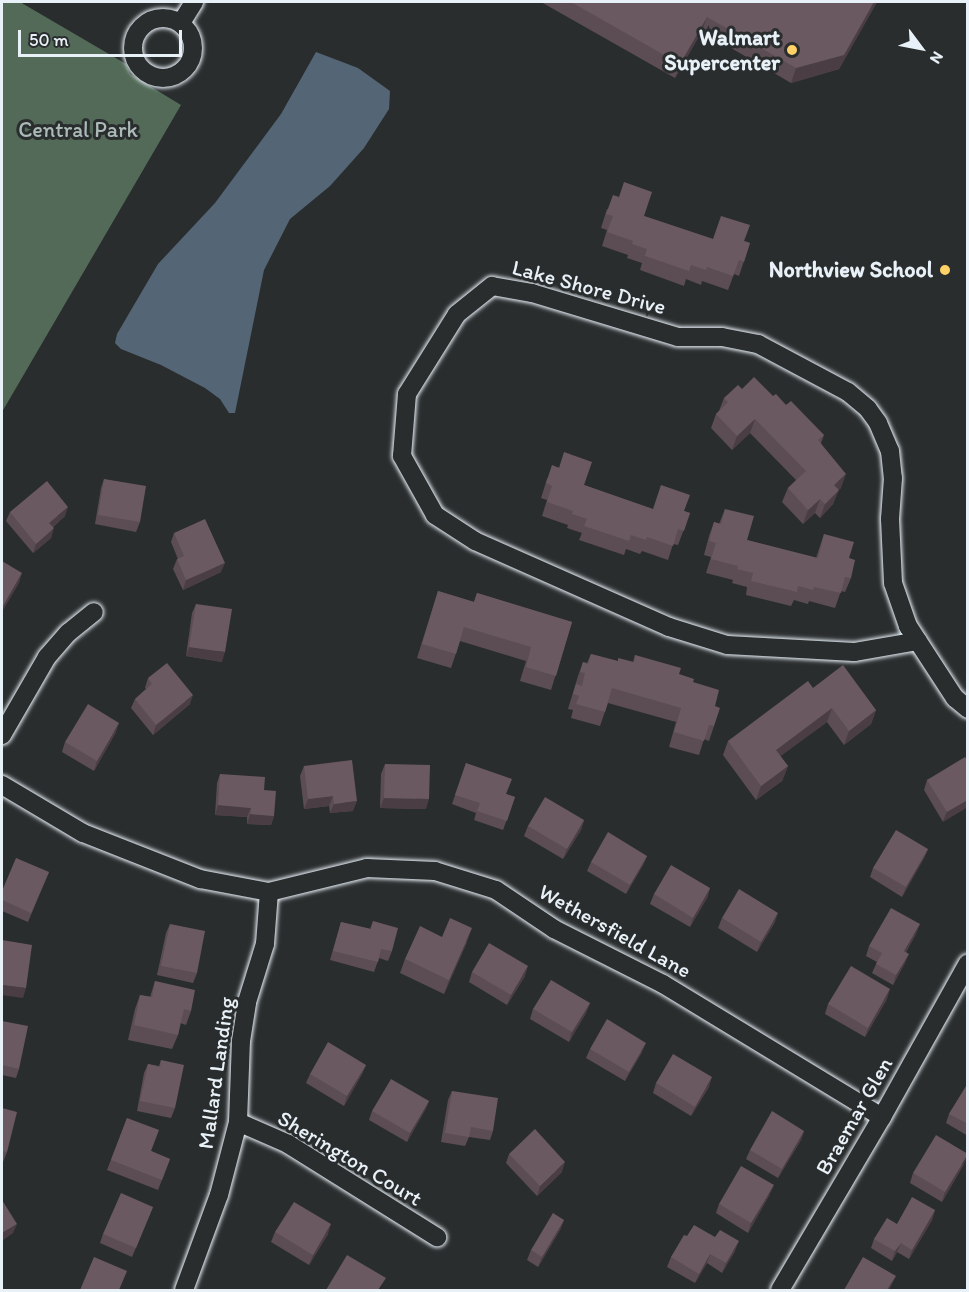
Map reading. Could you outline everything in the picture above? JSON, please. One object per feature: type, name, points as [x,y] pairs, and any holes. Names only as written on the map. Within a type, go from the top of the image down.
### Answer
[{"type":"street","points":[[181,23],[194,2]]},
{"type":"street","name":"Lake Shore Drive","points":[[918,641],[854,652],[727,645],[669,627],[475,542],[435,515],[402,456],[407,394],[457,314],[492,286],[532,293],[678,337],[722,338],[758,344],[797,363],[859,400],[873,416],[886,438],[893,478],[890,519],[893,583],[908,626],[918,641],[955,698],[968,709]]},
{"type":"street","points":[[2,735],[47,657],[68,633],[94,612]]},
{"type":"street","name":"Wethersfield Lane","points":[[2,785],[83,833],[200,879],[269,892],[368,868],[435,871],[496,890],[554,929],[663,984],[882,1117]]},
{"type":"street","name":"Mallard Landing","points":[[184,1290],[219,1195],[238,1122],[241,1041],[247,1002],[265,944],[269,892]]},
{"type":"street","name":"Braemar Glen","points":[[780,1290],[882,1117],[968,963]]},
{"type":"street","name":"Sherington Court","points":[[238,1122],[288,1144],[437,1237]]},
{"type":"green space","name":"Central Park","points":[[2,2],[20,2],[126,64],[130,74],[181,105],[2,412]]},
{"type":"water","points":[[316,52],[358,68],[390,91],[389,109],[364,148],[330,186],[290,219],[264,270],[235,413],[229,413],[220,399],[205,388],[161,365],[121,349],[115,343],[117,334],[158,264],[215,203],[281,114]]},
{"type":"building","name":"Walmart Supercenter","points":[[571,2],[874,2],[844,55],[796,68],[707,17],[680,64]]},
{"type":"building","points":[[624,182],[652,192],[644,216],[713,239],[721,216],[750,225],[744,241],[750,243],[744,262],[739,260],[733,276],[707,267],[706,270],[691,265],[689,271],[645,256],[647,249],[632,244],[633,241],[607,232],[613,216],[606,214],[613,195],[619,197]]},
{"type":"building","points":[[754,377],[786,405],[791,401],[824,435],[818,440],[846,474],[834,485],[839,490],[825,504],[820,499],[808,510],[788,488],[806,471],[755,419],[737,436],[716,414],[728,402],[724,398],[738,385],[742,389]]},
{"type":"building","points":[[564,452],[592,462],[584,485],[653,509],[661,485],[690,495],[684,511],[690,513],[684,531],[678,529],[673,546],[647,537],[646,540],[631,535],[629,541],[584,526],[587,519],[572,514],[573,511],[547,502],[552,486],[546,483],[552,465],[559,468]]},
{"type":"building","points":[[104,479],[146,486],[140,522],[98,515]]},
{"type":"building","points":[[47,481],[68,507],[49,523],[54,528],[36,544],[10,512]]},
{"type":"building","points":[[725,509],[754,516],[747,540],[818,558],[824,534],[854,542],[849,558],[855,560],[851,578],[845,577],[841,593],[798,586],[797,592],[751,581],[753,573],[737,569],[738,566],[711,559],[716,543],[709,541],[714,522],[721,524]]},
{"type":"building","points":[[205,519],[225,563],[186,580],[177,559],[184,556],[174,533]]},
{"type":"building","points":[[2,561],[22,573],[2,608]]},
{"type":"building","points":[[438,591],[474,602],[477,593],[572,622],[556,676],[526,667],[531,647],[464,627],[456,654],[422,644]]},
{"type":"building","points":[[196,604],[232,609],[225,652],[189,647]]},
{"type":"building","points":[[591,654],[618,661],[618,658],[634,662],[635,655],[681,668],[679,674],[694,679],[693,682],[719,690],[715,706],[720,708],[714,726],[709,725],[704,741],[674,732],[681,708],[612,688],[605,712],[576,704],[579,696],[573,694],[576,684],[582,686],[585,673],[580,672],[583,662],[588,664]]},
{"type":"building","points":[[167,663],[193,695],[156,725],[135,699],[152,684],[148,678]]},
{"type":"building","points":[[843,665],[876,710],[849,731],[832,708],[776,750],[788,766],[761,786],[728,741],[808,681],[813,688]]},
{"type":"building","points":[[88,704],[119,723],[97,761],[65,742]]},
{"type":"building","points":[[965,757],[968,761],[968,800],[947,812],[927,780]]},
{"type":"building","points":[[352,760],[357,801],[334,804],[333,796],[308,799],[304,766]]},
{"type":"building","points":[[466,763],[512,779],[506,794],[515,797],[507,821],[477,811],[480,803],[455,795]]},
{"type":"building","points":[[385,764],[430,765],[429,799],[384,798]]},
{"type":"building","points":[[220,774],[265,777],[264,790],[276,791],[274,816],[250,814],[251,808],[218,805]]},
{"type":"building","points":[[545,797],[584,820],[567,849],[528,826]]},
{"type":"building","points":[[896,830],[928,849],[906,887],[873,868]]},
{"type":"building","points":[[608,832],[647,856],[630,885],[591,862]]},
{"type":"building","points":[[16,858],[49,872],[31,913],[2,900],[2,891]]},
{"type":"building","points":[[671,865],[710,888],[693,918],[654,894]]},
{"type":"building","points":[[739,889],[778,913],[761,942],[722,918]]},
{"type":"building","points":[[891,908],[920,924],[904,951],[909,954],[896,975],[876,964],[882,953],[869,946]]},
{"type":"building","points":[[450,918],[472,928],[449,980],[405,959],[420,926],[442,937]]},
{"type":"building","points":[[373,921],[398,928],[392,951],[381,949],[378,962],[333,951],[341,922],[371,929]]},
{"type":"building","points":[[170,924],[205,931],[197,973],[161,966]]},
{"type":"building","points":[[2,940],[32,945],[26,988],[2,985]]},
{"type":"building","points":[[489,943],[528,966],[511,995],[472,972]]},
{"type":"building","points":[[851,966],[890,989],[868,1028],[828,1004]]},
{"type":"building","points":[[551,980],[590,1003],[572,1032],[533,1009]]},
{"type":"building","points":[[155,981],[195,990],[191,1011],[184,1009],[178,1035],[134,1025],[140,995],[152,997]]},
{"type":"building","points":[[607,1019],[646,1043],[629,1072],[590,1049]]},
{"type":"building","points":[[2,1021],[28,1026],[19,1069],[2,1065]]},
{"type":"building","points":[[328,1042],[366,1065],[347,1096],[310,1074]]},
{"type":"building","points":[[673,1054],[712,1077],[695,1107],[656,1083]]},
{"type":"building","points":[[161,1060],[184,1065],[175,1108],[140,1101],[148,1064],[160,1067]]},
{"type":"building","points":[[391,1079],[429,1101],[410,1133],[372,1111]]},
{"type":"building","points":[[968,1083],[968,1124],[949,1114]]},
{"type":"building","points":[[452,1091],[498,1098],[493,1131],[471,1127],[469,1137],[445,1133]]},
{"type":"building","points":[[2,1108],[17,1112],[7,1152],[2,1151]]},
{"type":"building","points":[[772,1111],[804,1131],[782,1169],[750,1150]]},
{"type":"building","points":[[127,1118],[159,1130],[151,1151],[170,1159],[162,1180],[111,1160]]},
{"type":"building","points":[[535,1129],[565,1162],[540,1186],[509,1154]]},
{"type":"building","points":[[936,1135],[968,1154],[945,1192],[913,1173]]},
{"type":"building","points":[[741,1166],[774,1185],[751,1223],[719,1204]]},
{"type":"building","points":[[121,1193],[153,1207],[136,1248],[103,1234]]},
{"type":"building","points":[[912,1197],[935,1210],[912,1250],[901,1243],[895,1251],[874,1239],[887,1218],[897,1224]]},
{"type":"building","points":[[2,1200],[17,1224],[2,1233]]},
{"type":"building","points":[[294,1202],[331,1224],[313,1255],[275,1232]]},
{"type":"building","points":[[553,1213],[564,1220],[542,1257],[531,1250]]},
{"type":"building","points":[[694,1225],[715,1237],[720,1230],[739,1241],[726,1263],[710,1254],[699,1274],[671,1257],[684,1235],[687,1236]]},
{"type":"building","points":[[347,1255],[386,1278],[378,1290],[326,1290]]},
{"type":"building","points":[[94,1257],[127,1271],[119,1290],[80,1290]]},
{"type":"building","points":[[863,1257],[896,1276],[887,1290],[844,1290]]},
{"type":"place","name":"Walmart Supercenter","points":[[792,50]]},
{"type":"place","name":"Northview School","points":[[945,270]]}]
